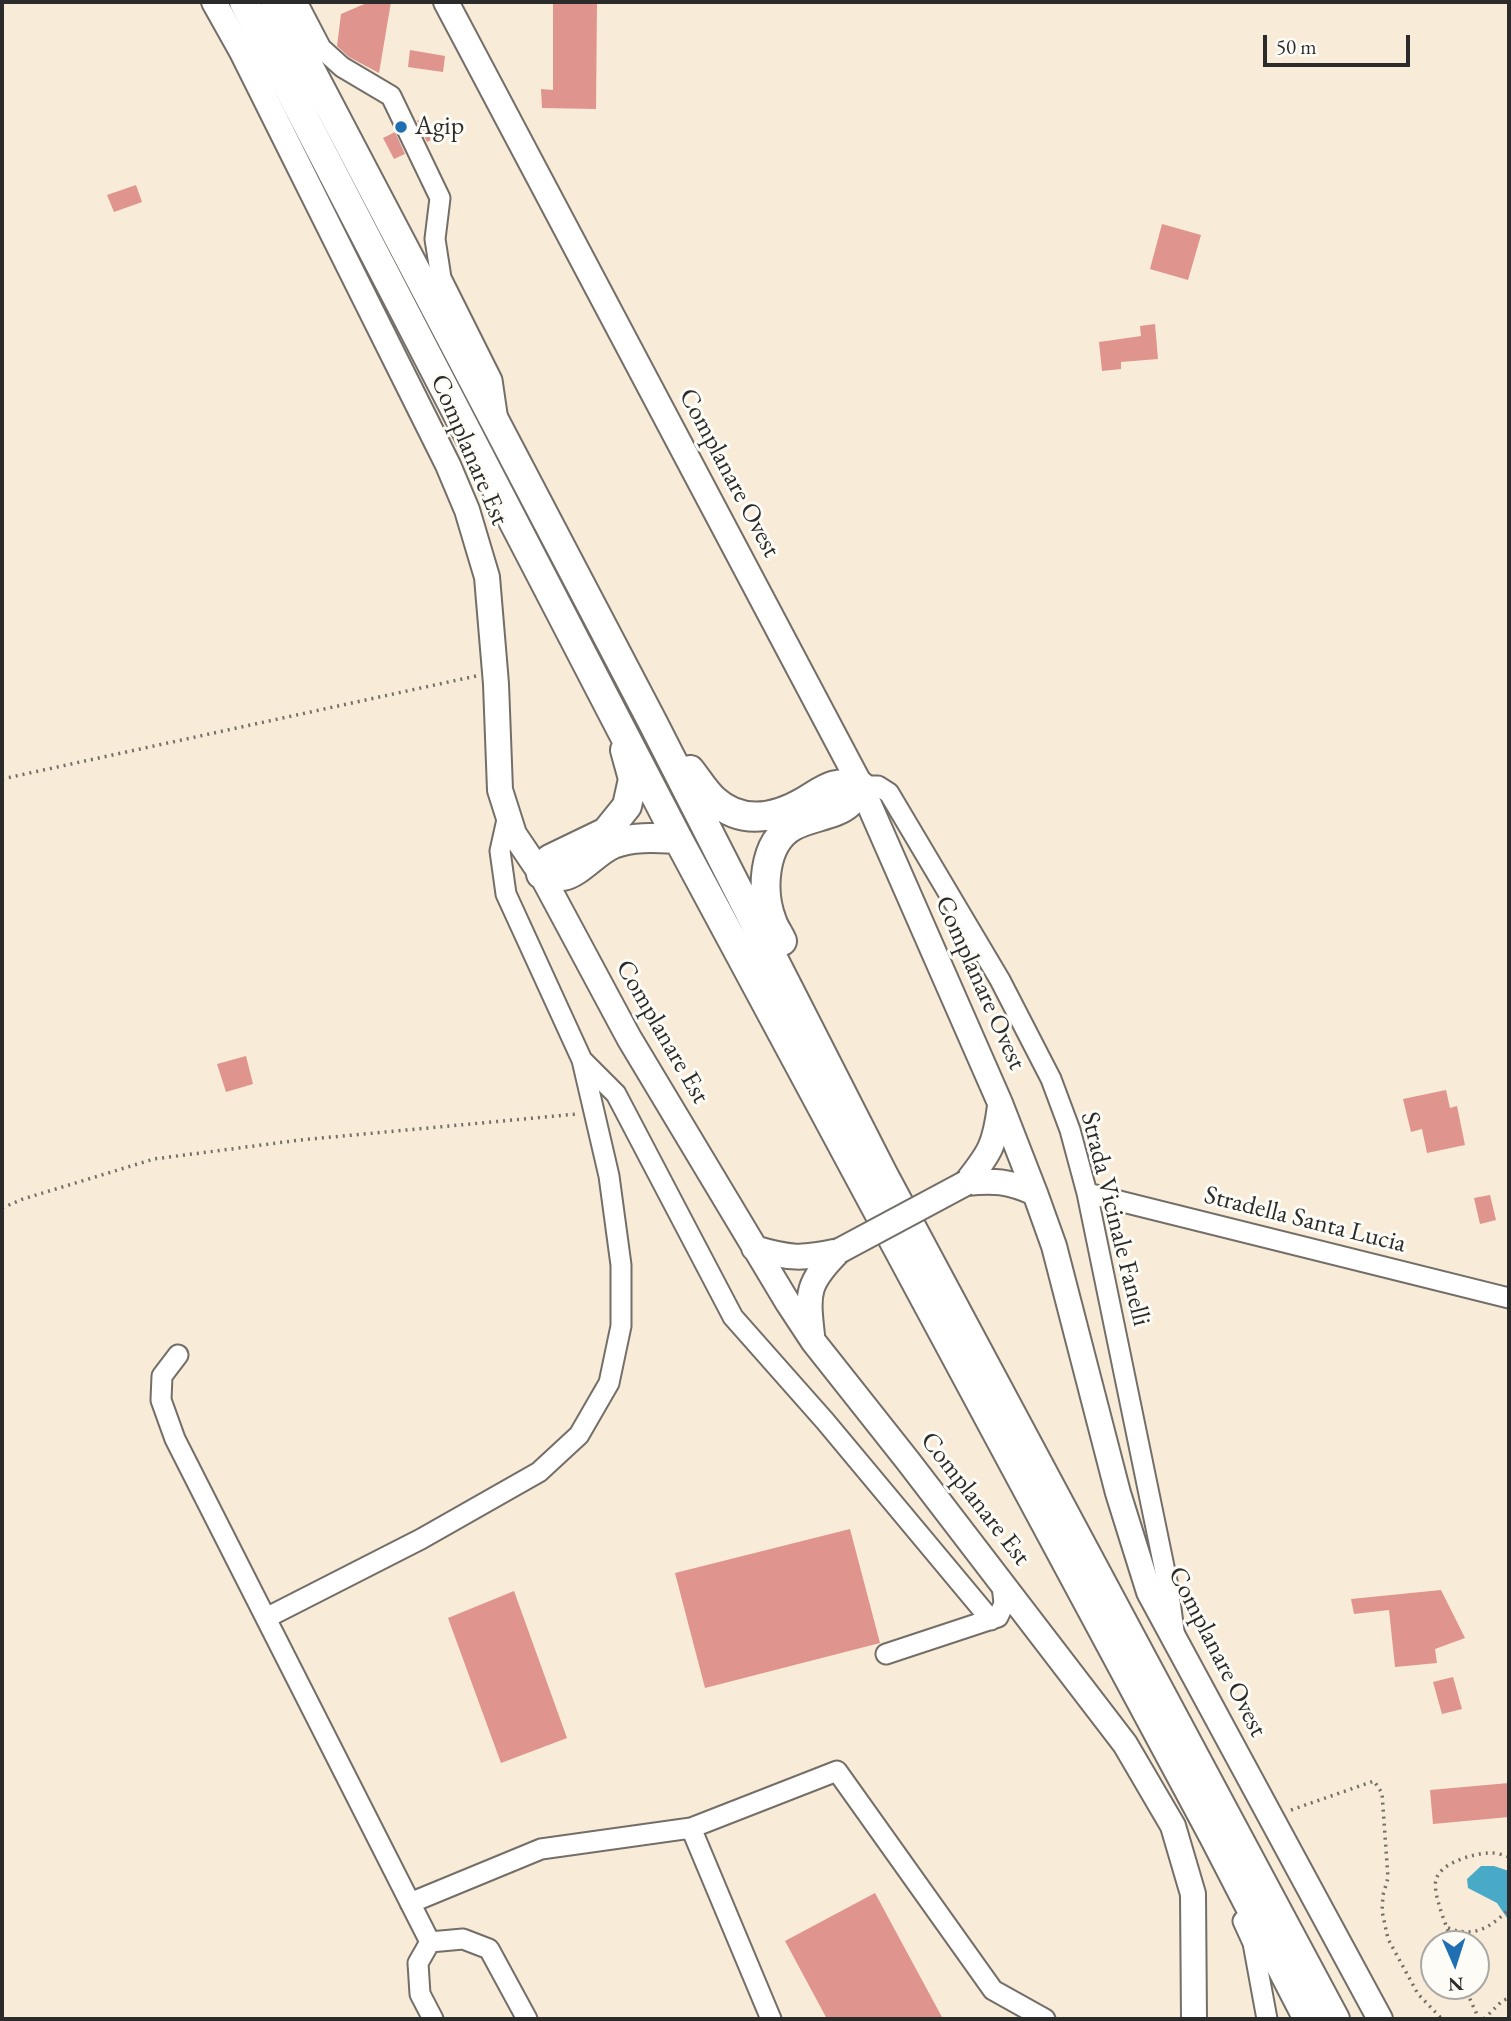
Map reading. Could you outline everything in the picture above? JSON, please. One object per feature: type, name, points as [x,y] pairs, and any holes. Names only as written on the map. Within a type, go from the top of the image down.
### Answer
[{"type":"highway","points":[[244,2],[678,839],[1213,1835],[1308,2019]]},
{"type":"highway","points":[[275,2],[652,721],[883,1174],[1335,2019]]},
{"type":"highway","points":[[615,714],[633,779],[628,806],[606,832],[550,859],[541,874],[562,877],[614,844],[647,837],[678,839]]},
{"type":"highway","points":[[652,721],[714,800],[730,812],[749,818],[774,816],[834,785],[841,783],[861,786],[849,804],[789,828],[776,842],[767,870],[767,899],[772,921],[847,1069],[883,1174]]},
{"type":"main road","name":"Complanare Est","points":[[214,2],[248,64],[448,465],[467,510],[487,577],[495,671],[500,790],[514,834],[541,874],[629,1038],[754,1248],[813,1341],[1125,1744],[1173,1826],[1193,1894],[1194,2019]]},
{"type":"main road","name":"Complanare Ovest","points":[[446,2],[861,786],[1000,1103],[1054,1246],[1126,1518],[1149,1592],[1380,2019]]},
{"type":"main road","points":[[966,1183],[986,1158],[997,1135],[1000,1103]]},
{"type":"main road","points":[[754,1248],[784,1257],[806,1258],[839,1251],[966,1183],[991,1180],[1012,1182],[1035,1193]]},
{"type":"main road","points":[[813,1341],[808,1302],[812,1283],[839,1251]]},
{"type":"street","points":[[297,2],[321,48],[342,67],[391,96],[440,198],[435,239],[441,278],[492,380],[500,433]]},
{"type":"street","name":"Strada Vicinale Fanelli","points":[[861,786],[878,786],[889,793],[1000,980],[1051,1079],[1070,1130],[1087,1193],[1168,1586],[1175,1642]]},
{"type":"street","points":[[266,1618],[421,1539],[539,1472],[579,1435],[609,1383],[621,1326],[621,1265],[609,1176],[582,1060],[506,894],[500,851],[508,815]]},
{"type":"street","points":[[582,1060],[616,1094],[733,1317],[825,1421],[991,1620]]},
{"type":"street","name":"Stradella Santa Lucia","points":[[1087,1193],[1509,1298]]},
{"type":"street","points":[[178,1355],[162,1376],[161,1400],[175,1439],[430,1942]]},
{"type":"street","points":[[886,1654],[998,1617],[1004,1604],[1002,1584]]},
{"type":"street","points":[[410,1903],[541,1849],[691,1828],[837,1771],[993,1990],[1045,2019]]},
{"type":"street","points":[[691,1828],[771,2019]]},
{"type":"street","points":[[1213,1835],[1224,1879],[1253,1943],[1267,2019]]},
{"type":"street","points":[[430,1942],[463,1939],[488,1949],[527,2019]]},
{"type":"street","points":[[430,1942],[418,1963],[420,1994],[433,2019]]},
{"type":"path","points":[[2,779],[495,671]]},
{"type":"path","points":[[2,1208],[23,1199],[154,1159],[314,1138],[596,1112]]},
{"type":"path","points":[[1272,1820],[1289,1811],[1374,1781],[1382,1793],[1388,1878],[1382,1911],[1388,1939],[1418,1994],[1442,2019]]},
{"type":"path","points":[[1509,1857],[1489,1852],[1461,1859],[1443,1869],[1436,1879],[1436,1890],[1448,1928],[1465,1933],[1478,1931],[1509,1909]]},
{"type":"path","points":[[1471,2000],[1481,2019],[1509,1998]]},
{"type":"water","points":[[1481,1866],[1494,1866],[1509,1871],[1509,1921],[1497,1903],[1468,1888],[1467,1879]]},
{"type":"building","points":[[369,2],[391,2],[379,73],[349,57],[337,46],[341,14]]},
{"type":"building","points":[[553,2],[597,2],[596,109],[542,108],[541,89],[553,90]]},
{"type":"building","points":[[410,50],[445,56],[443,72],[408,67]]},
{"type":"building","points":[[424,117],[435,138],[427,142],[417,121]]},
{"type":"building","points":[[395,132],[405,154],[394,159],[383,138]]},
{"type":"building","points":[[136,185],[142,202],[114,212],[107,195]]},
{"type":"building","points":[[1162,224],[1201,235],[1188,280],[1150,269]]},
{"type":"building","points":[[1155,324],[1158,359],[1121,362],[1121,369],[1102,371],[1099,342],[1141,336],[1140,326]]},
{"type":"building","points":[[246,1056],[253,1084],[226,1092],[217,1064]]},
{"type":"building","points":[[1446,1090],[1450,1108],[1457,1106],[1465,1145],[1427,1153],[1422,1129],[1411,1132],[1403,1099]]},
{"type":"building","points":[[1490,1195],[1496,1220],[1480,1224],[1474,1198]]},
{"type":"building","points":[[850,1529],[880,1643],[705,1688],[675,1573]]},
{"type":"building","points":[[1441,1590],[1465,1638],[1435,1649],[1437,1663],[1395,1667],[1389,1610],[1354,1614],[1351,1599]]},
{"type":"building","points":[[514,1591],[567,1738],[501,1763],[448,1618]]},
{"type":"building","points":[[1453,1677],[1462,1709],[1442,1714],[1433,1682]]},
{"type":"building","points":[[1509,1783],[1509,1817],[1433,1824],[1430,1790]]},
{"type":"building","points":[[875,1893],[943,2019],[827,2019],[785,1941]]},
{"type":"place","name":"Agip","points":[[401,127]]}]
